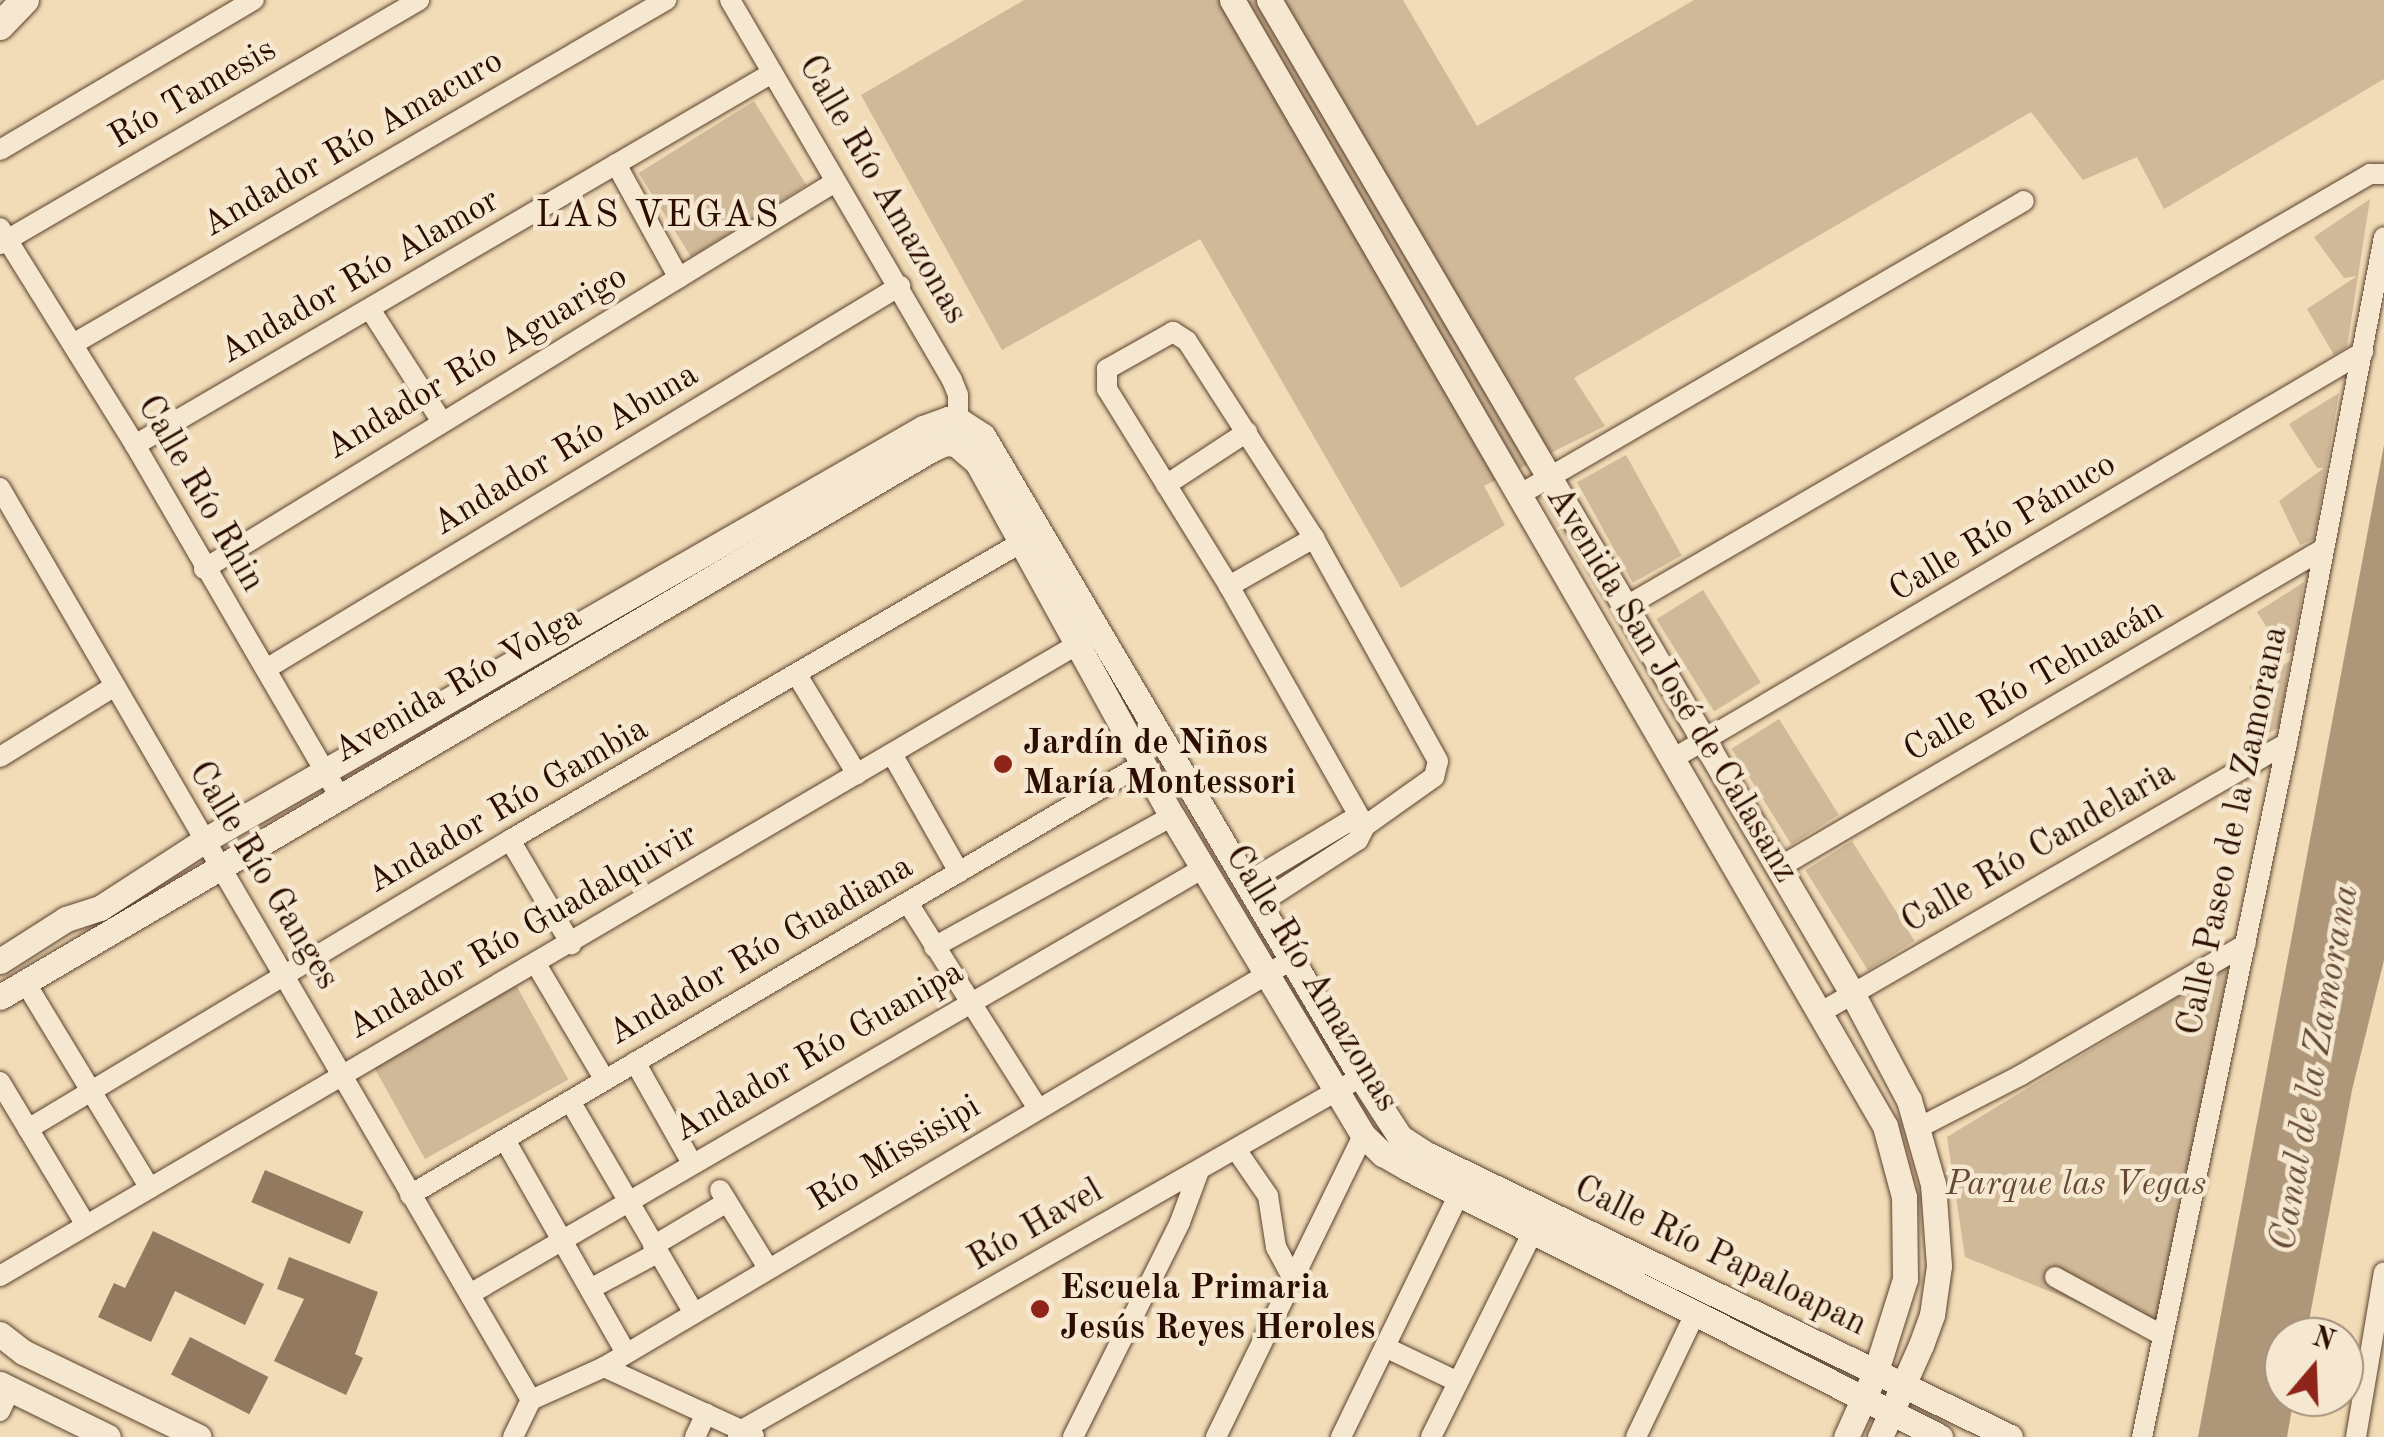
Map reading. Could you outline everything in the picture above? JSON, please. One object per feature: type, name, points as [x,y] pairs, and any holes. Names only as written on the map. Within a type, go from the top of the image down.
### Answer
[{"type":"main road","points":[[0,26],[25,0]]},
{"type":"street","points":[[0,150],[254,0]]},
{"type":"street","name":"Río Tamesis","points":[[2,238],[419,0]]},
{"type":"street","name":"Andador Río Amacuro","points":[[73,344],[666,0]]},
{"type":"street","name":"Calle Río Amazonas","points":[[730,0],[900,286],[958,395],[958,432],[1202,869],[1363,1134],[1392,1146]]},
{"type":"street","name":"Avenida San José de Calasanz","points":[[1232,0],[1823,1011],[1886,1126],[1904,1197],[1905,1279],[1876,1371],[1846,1437]]},
{"type":"street","name":"Avenida San José de Calasanz","points":[[1269,0],[1852,993],[1920,1127],[1932,1184],[1939,1266],[1932,1314],[1880,1437]]},
{"type":"street","name":"Andador Río Alamor","points":[[135,445],[772,73]]},
{"type":"street","points":[[616,164],[679,278]]},
{"type":"street","points":[[1624,607],[2370,174],[2384,174]]},
{"type":"street","name":"Andador Río Aguarigo","points":[[204,569],[835,182]]},
{"type":"street","points":[[1519,495],[2024,201]]},
{"type":"street","points":[[1366,232],[1395,214]]},
{"type":"street","name":"Calle Paseo de la Zamorana","points":[[2142,1437],[2288,743],[2384,237]]},
{"type":"street","name":"Calle Río Rhin","points":[[2,238],[135,445],[339,795]]},
{"type":"street","name":"Andador Río Abuna","points":[[266,670],[900,286]]},
{"type":"street","points":[[370,309],[442,422]]},
{"type":"street","points":[[1252,893],[1358,840],[1365,826],[1434,777],[1438,762],[1314,538],[1181,335],[1173,332],[1107,369],[1107,389],[1229,586],[1365,826]]},
{"type":"street","name":"Calle Río Pánuco","points":[[1674,758],[2364,352]]},
{"type":"street","name":"Avenida Río Volga","points":[[0,961],[66,919],[100,908],[205,840],[923,428],[948,419],[958,432],[0,997]]},
{"type":"street","name":"Calle Río Amazonas","points":[[958,432],[984,436],[1360,1077],[1392,1146]]},
{"type":"street","points":[[1166,485],[1247,432]]},
{"type":"street","name":"Calle Río Ganges","points":[[0,488],[531,1400]]},
{"type":"street","points":[[1229,586],[1314,538]]},
{"type":"street","name":"Andador Río Gambia","points":[[28,1130],[510,840],[1022,542]]},
{"type":"street","name":"Calle Río Tehuacán","points":[[1778,868],[2324,550]]},
{"type":"street","name":"Andador Río Guadalquivir","points":[[0,1276],[1078,644]]},
{"type":"street","points":[[797,675],[857,774]]},
{"type":"street","points":[[0,758],[115,686]]},
{"type":"street","points":[[1126,732],[1148,717]]},
{"type":"street","name":"Calle Río Candelaria","points":[[1823,1011],[2288,743]]},
{"type":"street","points":[[892,754],[960,872]]},
{"type":"street","name":"Andador Río Guadiana","points":[[410,1195],[1144,764]]},
{"type":"street","points":[[934,946],[1172,816]]},
{"type":"street","points":[[510,840],[571,944]]},
{"type":"street","name":"Andador Río Guanipa","points":[[470,1294],[1202,869]]},
{"type":"street","points":[[908,902],[1037,1106]]},
{"type":"street","points":[[1920,1127],[2021,1075],[2246,944]]},
{"type":"street","name":"Río Missisipi","points":[[531,1400],[604,1367],[1037,1106],[1291,960]]},
{"type":"street","points":[[536,964],[605,1080]]},
{"type":"street","points":[[25,982],[150,1188]]},
{"type":"street","points":[[635,1062],[692,1163]]},
{"type":"street","name":"Río Havel","points":[[745,1435],[1360,1077]]},
{"type":"street","points":[[0,1082],[86,1226]]},
{"type":"street","points":[[570,1101],[694,1313]]},
{"type":"street","points":[[1216,1437],[1363,1134]]},
{"type":"street","points":[[505,1140],[626,1354]]},
{"type":"street","name":"Calle Río Papaloapan","points":[[1392,1146],[1538,1221],[1876,1371],[2010,1437]]},
{"type":"street","points":[[1237,1151],[1268,1196],[1276,1248],[1293,1278]]},
{"type":"street","points":[[1073,1437],[1180,1222],[1199,1171]]},
{"type":"street","points":[[1341,1437],[1464,1184]]},
{"type":"street","points":[[590,1289],[655,1249],[724,1196],[768,1268]]},
{"type":"street","points":[[1432,1437],[1538,1221]]},
{"type":"street","name":"Calle Río Papaloapan","points":[[1538,1221],[1695,1314],[1940,1437]]},
{"type":"street","points":[[2356,1437],[2384,1272]]},
{"type":"street","points":[[2054,1277],[2162,1335]]},
{"type":"street","points":[[1636,1437],[1695,1314]]},
{"type":"street","points":[[0,1334],[23,1352],[159,1428],[198,1437]]},
{"type":"street","points":[[1384,1347],[1458,1382]]},
{"type":"street","points":[[604,1367],[745,1435]]},
{"type":"street","points":[[3,1395],[108,1437]]},
{"type":"street","points":[[513,1437],[531,1400]]},
{"type":"street","points":[[695,1437],[706,1414]]},
{"type":"green space","points":[[1024,0],[1403,0],[1477,126],[1694,0],[2384,0],[2384,79],[2164,209],[2137,157],[2083,180],[2031,112],[1574,378],[1605,426],[1484,486],[1505,525],[1401,588],[1200,239],[1002,350],[861,95]]},
{"type":"green space","points":[[754,101],[806,185],[691,257],[639,173]]},
{"type":"green space","points":[[2370,199],[2347,347],[2334,355],[2307,309],[2357,276],[2344,278],[2314,237]]},
{"type":"green space","points":[[2339,393],[2314,539],[2300,545],[2279,501],[2324,468],[2317,468],[2289,424]]},
{"type":"green space","points":[[1626,455],[1682,556],[1633,583],[1577,482]]},
{"type":"green space","points":[[2304,582],[2293,652],[2284,654],[2257,612]]},
{"type":"green space","points":[[1703,590],[1761,682],[1714,712],[1656,619]]},
{"type":"green space","points":[[2290,661],[2279,728],[2268,733],[2249,687]]},
{"type":"green space","points":[[1779,719],[1839,815],[1791,845],[1732,749]]},
{"type":"green space","points":[[1852,841],[1915,941],[1868,970],[1805,870]]},
{"type":"green space","name":"Parque las Vegas","points":[[2229,966],[2157,1335],[1965,1257],[1947,1137]]},
{"type":"green space","points":[[516,985],[568,1079],[425,1159],[373,1065]]},
{"type":"water","name":"Canal de la Zamorana","points":[[2384,445],[2384,960],[2352,1090],[2310,1317],[2264,1317],[2264,1417],[2290,1417],[2287,1437],[2198,1437]]},
{"type":"building","points":[[265,1170],[363,1212],[350,1244],[251,1202]]},
{"type":"building","points":[[153,1231],[264,1284],[245,1325],[175,1291],[151,1342],[98,1317],[114,1283],[125,1288]]},
{"type":"building","points":[[289,1257],[378,1292],[355,1354],[363,1358],[346,1395],[274,1361],[304,1299],[277,1289]]},
{"type":"building","points":[[190,1337],[268,1377],[249,1414],[171,1374]]},
{"type":"place","name":"Jardín de Niños María Montessori","points":[[1003,764]]},
{"type":"place","name":"Escuela Primaria Jesús Reyes Heroles","points":[[1040,1309]]},
{"type":"district","name":"LAS VEGAS","points":[[658,217]]}]
